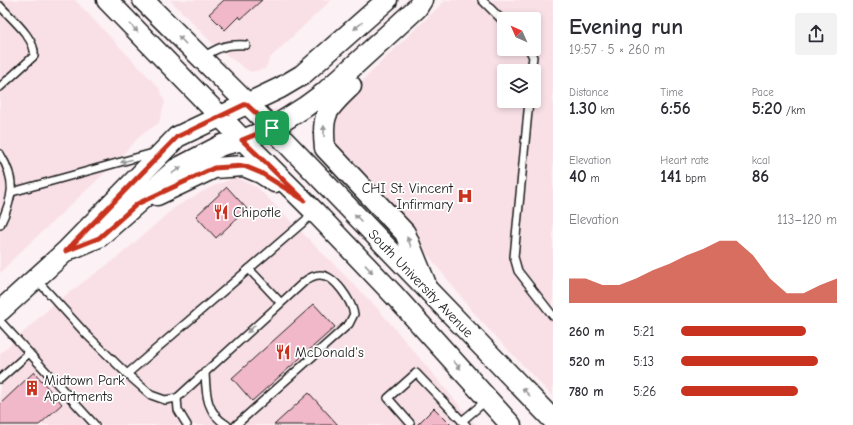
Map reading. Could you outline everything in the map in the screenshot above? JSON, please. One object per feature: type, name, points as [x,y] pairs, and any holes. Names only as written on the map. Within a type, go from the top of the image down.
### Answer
[{"type":"main road","name":"South University Avenue","points":[[107,0],[242,140],[310,206],[394,295],[511,425]]},
{"type":"main road","name":"South University Avenue","points":[[143,0],[200,59],[272,128],[553,420]]},
{"type":"main road","points":[[0,311],[66,251],[137,180],[163,150],[177,137],[302,75],[388,0]]},
{"type":"main road","points":[[66,251],[99,238],[176,169],[222,145],[242,140],[272,128],[324,93],[420,4]]},
{"type":"main road","points":[[420,4],[401,35],[332,104],[325,116],[323,131],[326,148],[405,233],[429,292]]},
{"type":"main road","points":[[137,204],[214,168],[244,166],[261,173],[310,206]]},
{"type":"lane","points":[[482,0],[497,15]]},
{"type":"lane","points":[[0,6],[31,41],[35,49],[34,56],[0,87]]},
{"type":"lane","points":[[200,59],[223,46],[246,45]]},
{"type":"lane","points":[[528,108],[514,257],[518,271],[553,316]]},
{"type":"lane","points":[[12,192],[163,150]]},
{"type":"lane","points":[[0,154],[8,166],[12,179],[12,192],[0,225]]},
{"type":"lane","points":[[127,374],[250,269],[310,206]]},
{"type":"lane","points":[[250,269],[280,302]]},
{"type":"lane","points":[[36,278],[86,334],[127,374],[157,398],[164,400],[177,398],[280,302],[305,281],[320,275],[328,277],[347,296],[352,304],[354,314],[349,324],[236,425]]},
{"type":"lane","points":[[0,321],[95,425]]},
{"type":"lane","points":[[0,379],[30,353]]},
{"type":"lane","points":[[205,372],[206,394],[211,411],[216,418],[227,425]]},
{"type":"lane","points":[[410,423],[388,398],[416,373],[464,423],[488,400]]},
{"type":"lane","points":[[177,398],[178,410],[187,425]]},
{"type":"shaded area","points":[[0,0],[75,0],[159,88],[165,102],[159,123],[141,135],[107,171],[0,273]]},
{"type":"shaded area","points":[[170,0],[331,0],[270,58],[265,69],[250,72],[217,48]]},
{"type":"shaded area","name":"CHI St. Vincent Infirmary","points":[[446,0],[553,0],[553,397],[478,318],[409,231],[334,150],[333,118],[342,102],[385,58]]},
{"type":"shaded area","points":[[236,177],[258,188],[379,310],[476,425],[0,425],[0,354],[56,302],[118,257],[174,208],[209,188]]},
{"type":"building","points":[[224,0],[262,0],[241,19],[239,16],[225,30],[209,14]]},
{"type":"building","name":"Chipotle","points":[[227,187],[247,209],[216,238],[196,216]]},
{"type":"building","name":"McDonald's","points":[[314,304],[335,327],[252,401],[232,378]]},
{"type":"building","name":"Midtown Park Apartments","points":[[34,372],[62,404],[39,425],[0,425],[0,404]]},
{"type":"building","points":[[309,393],[338,425],[274,425]]},
{"type":"building","points":[[434,408],[451,425],[417,425]]},
{"type":"place","name":"CHI St. Vincent Infirmary","points":[[465,196]]},
{"type":"place","name":"Chipotle","points":[[221,212]]},
{"type":"place","name":"McDonald's","points":[[283,352]]},
{"type":"place","name":"Midtown Park Apartments","points":[[32,388]]},
{"type":"route","points":[[246,104],[272,128],[242,140],[304,200],[261,173],[244,166],[214,168],[137,204],[99,238],[66,251],[137,180],[163,150],[177,137],[246,104]]}]
